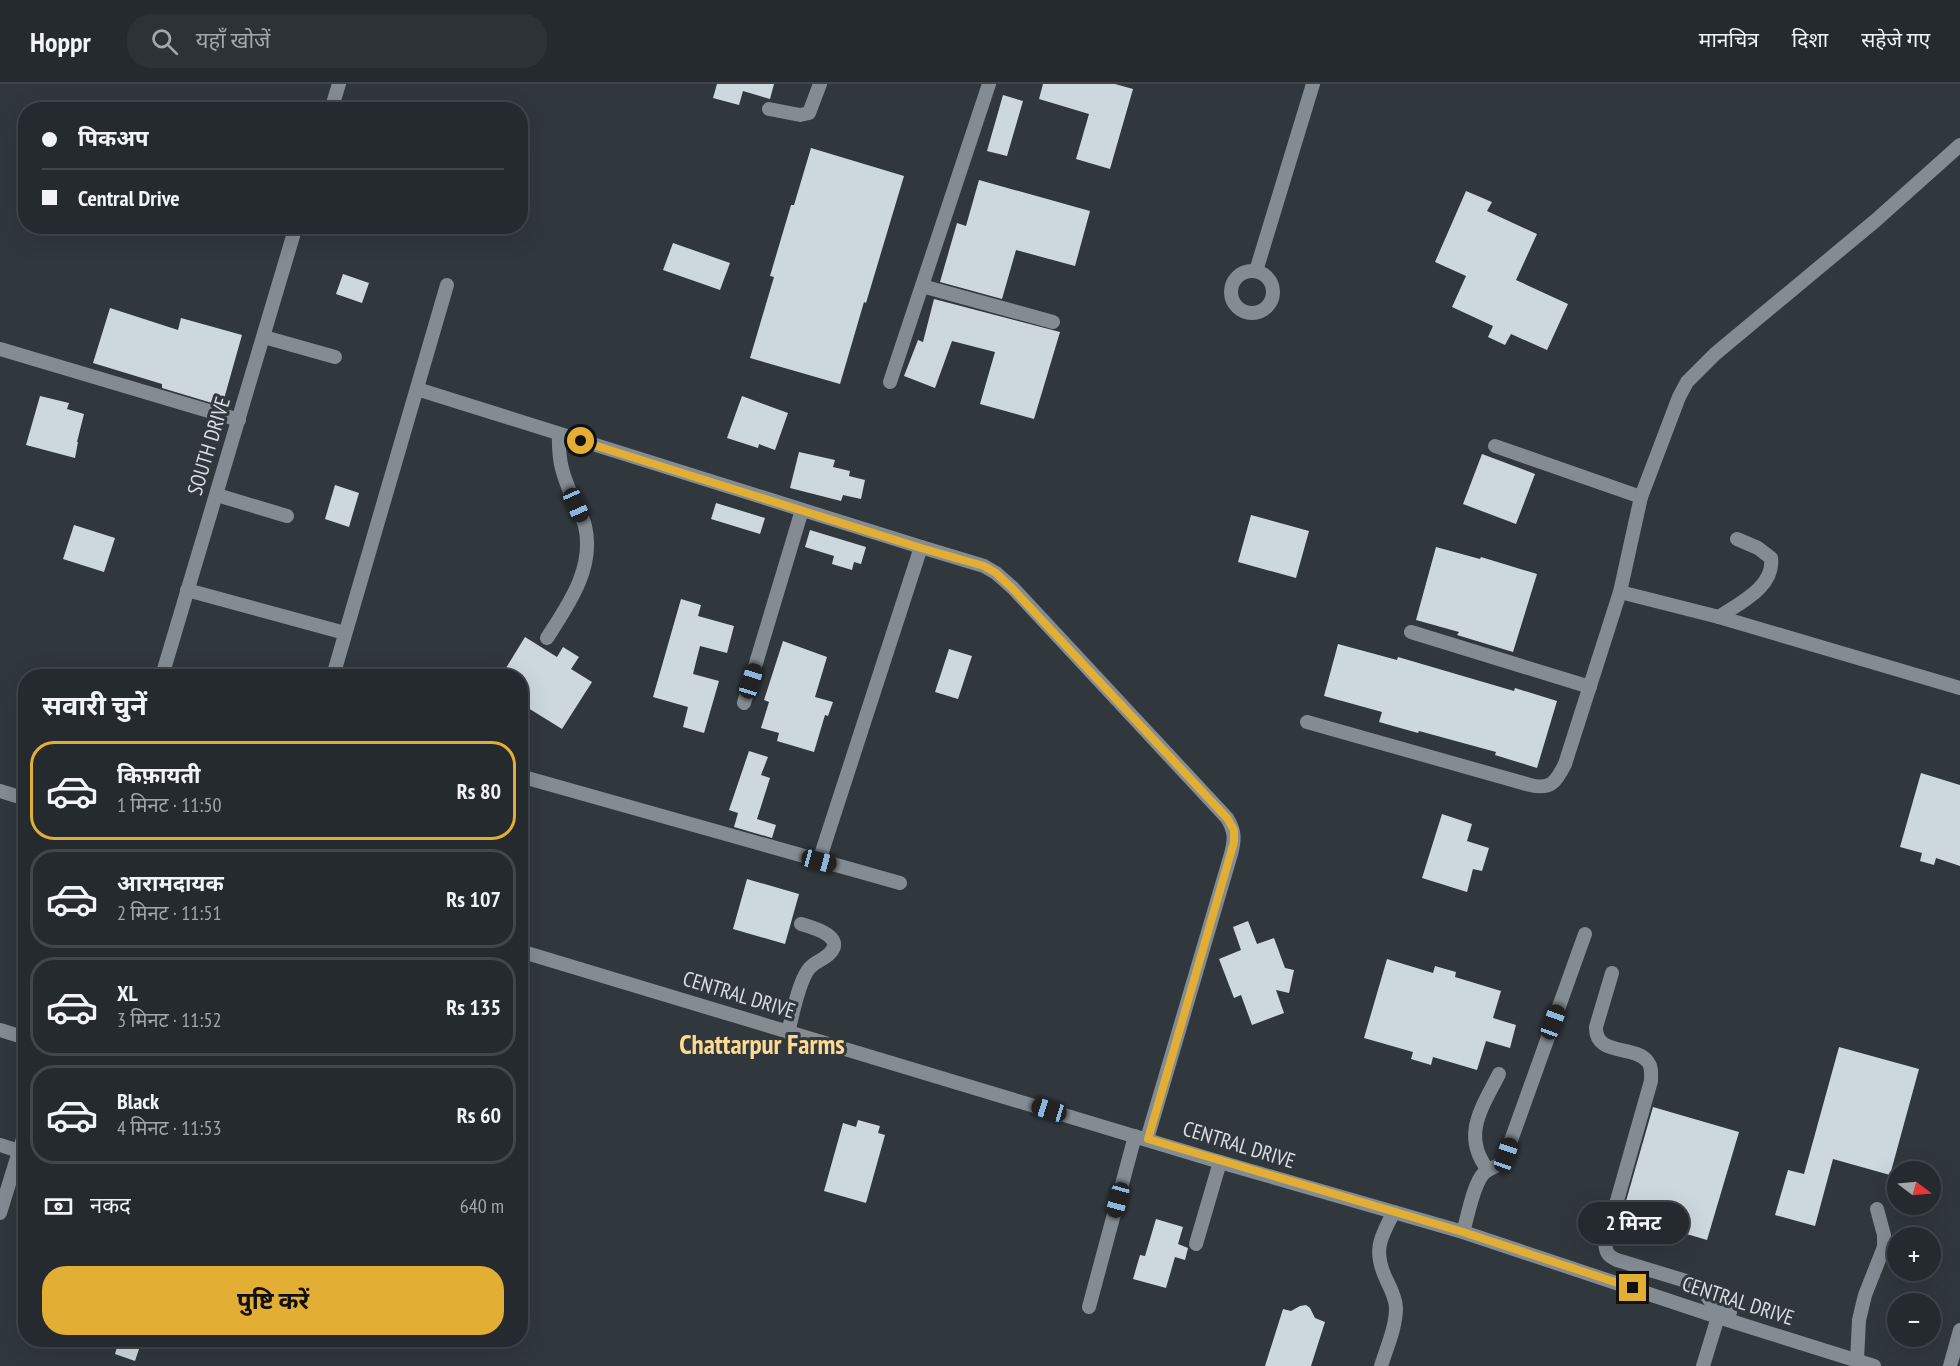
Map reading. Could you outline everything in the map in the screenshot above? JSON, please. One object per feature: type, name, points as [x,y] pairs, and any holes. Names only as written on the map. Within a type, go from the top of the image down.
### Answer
[{"type":"street","points":[[333,102],[339,84]]},
{"type":"street","points":[[769,109],[800,115],[809,113],[820,84]]},
{"type":"street","points":[[890,382],[989,84]]},
{"type":"street","points":[[1256,271],[1314,84]]},
{"type":"street","points":[[1307,722],[1530,785],[1551,784],[1565,764],[1620,592],[1641,497],[1679,397],[1687,382],[1696,371],[1875,221],[1960,145]]},
{"type":"street","name":"SOUTH DRIVE","points":[[164,669],[294,234]]},
{"type":"street","points":[[335,669],[447,285]]},
{"type":"street","points":[[922,286],[1053,322]]},
{"type":"street","points":[[264,337],[335,357]]},
{"type":"street","points":[[0,349],[239,420]]},
{"type":"street","points":[[417,389],[984,566],[996,573],[1012,588],[1227,818],[1234,830],[1231,854],[1089,1307]]},
{"type":"street","points":[[547,638],[575,592],[586,562],[585,525],[561,468],[558,456],[559,434]]},
{"type":"street","points":[[1495,446],[1641,497]]},
{"type":"street","points":[[217,495],[287,516]]},
{"type":"street","points":[[744,703],[802,510]]},
{"type":"street","points":[[1719,617],[1761,587],[1771,573],[1771,558],[1765,552],[1737,539]]},
{"type":"street","points":[[819,861],[921,548]]},
{"type":"street","points":[[188,590],[345,633]]},
{"type":"street","points":[[1620,592],[1719,617],[1960,688]]},
{"type":"street","points":[[1411,632],[1590,687]]},
{"type":"street","points":[[528,778],[900,883]]},
{"type":"street","points":[[0,791],[18,797]]},
{"type":"street","points":[[788,1032],[808,969],[831,952],[833,947],[833,940],[829,935],[801,924]]},
{"type":"street","points":[[1463,1232],[1479,1181],[1488,1170],[1501,1164],[1504,1160],[1585,934]]},
{"type":"street","name":"CENTRAL DRIVE","points":[[528,953],[1220,1162],[1463,1232],[1874,1366]]},
{"type":"street","points":[[1612,973],[1595,1035],[1602,1044],[1643,1057],[1649,1063],[1652,1081],[1605,1243],[1606,1252],[1617,1260],[1696,1284],[1701,1287],[1713,1305],[1752,1320],[1754,1328]]},
{"type":"street","points":[[0,1030],[18,1036]]},
{"type":"street","points":[[1488,1170],[1474,1148],[1474,1128],[1499,1074]]},
{"type":"street","points":[[0,1145],[18,1151]]},
{"type":"street","points":[[0,1213],[18,1154]]},
{"type":"street","points":[[1196,1244],[1220,1162]]},
{"type":"street","points":[[1857,1360],[1859,1320],[1863,1303],[1884,1247],[1884,1235],[1877,1209]]},
{"type":"street","points":[[1381,1366],[1393,1329],[1396,1306],[1392,1290],[1379,1265],[1378,1248],[1394,1212]]},
{"type":"street","points":[[1702,1366],[1718,1317]]},
{"type":"street","points":[[1950,1366],[1960,1330]]},
{"type":"building","points":[[717,84],[774,84],[770,99],[743,91],[739,105],[713,98]]},
{"type":"building","points":[[1043,84],[1115,84],[1133,89],[1110,169],[1076,159],[1089,114],[1039,99]]},
{"type":"building","points":[[1003,95],[1023,101],[1007,156],[987,151]]},
{"type":"building","points":[[811,148],[904,176],[840,384],[750,358],[774,277],[770,276]]},
{"type":"building","points":[[979,180],[1090,211],[1075,266],[1016,250],[1002,299],[940,282],[957,223],[966,226]]},
{"type":"building","points":[[1466,191],[1492,202],[1487,211],[1537,234],[1516,280],[1568,304],[1547,350],[1511,334],[1505,345],[1488,337],[1493,326],[1452,307],[1466,276],[1435,262]]},
{"type":"building","points":[[673,243],[730,263],[720,290],[663,270]]},
{"type":"building","points":[[343,274],[369,283],[362,303],[336,294]]},
{"type":"building","points":[[934,299],[1060,332],[1034,419],[980,404],[995,352],[952,341],[935,388],[904,376],[918,340],[923,342]]},
{"type":"building","points":[[110,308],[178,330],[181,318],[242,335],[222,406],[162,388],[162,384],[93,363]]},
{"type":"building","points":[[40,396],[69,403],[67,409],[84,414],[75,458],[26,445]]},
{"type":"building","points":[[742,396],[788,413],[775,450],[759,444],[758,448],[727,438]]},
{"type":"building","points":[[799,452],[835,460],[833,467],[850,471],[849,476],[865,480],[861,499],[843,495],[841,501],[790,488]]},
{"type":"building","points":[[1482,454],[1535,474],[1516,524],[1463,504]]},
{"type":"building","points":[[335,485],[359,493],[349,527],[325,519]]},
{"type":"building","points":[[716,503],[765,518],[760,534],[711,519]]},
{"type":"building","points":[[1251,515],[1309,531],[1296,578],[1238,562]]},
{"type":"building","points":[[74,525],[115,538],[104,572],[63,559]]},
{"type":"building","points":[[810,530],[866,547],[861,564],[854,562],[852,570],[832,564],[834,556],[805,547]]},
{"type":"building","points":[[1436,547],[1480,559],[1481,557],[1537,574],[1513,652],[1457,635],[1459,632],[1416,620]]},
{"type":"building","points":[[681,599],[701,605],[698,616],[734,626],[727,653],[700,646],[693,674],[719,681],[704,733],[683,727],[688,707],[653,697]]},
{"type":"building","points":[[525,637],[557,657],[563,647],[579,657],[571,669],[592,682],[562,729],[528,708],[528,669],[505,669]]},
{"type":"building","points":[[783,641],[827,657],[815,697],[833,702],[828,716],[825,715],[814,752],[777,741],[779,733],[761,728],[769,702],[764,700]]},
{"type":"building","points":[[1338,644],[1397,660],[1398,657],[1514,691],[1515,688],[1557,701],[1537,768],[1495,755],[1496,752],[1379,722],[1382,712],[1324,696]]},
{"type":"building","points":[[949,649],[972,656],[958,699],[935,692]]},
{"type":"building","points":[[749,751],[768,757],[761,775],[770,778],[757,819],[776,825],[772,838],[734,827],[738,813],[729,810]]},
{"type":"building","points":[[1921,773],[1960,785],[1960,866],[1936,858],[1934,865],[1920,861],[1922,853],[1900,847]]},
{"type":"building","points":[[1442,814],[1472,824],[1467,841],[1489,848],[1482,871],[1473,869],[1467,892],[1422,878]]},
{"type":"building","points":[[747,879],[799,894],[785,944],[733,929]]},
{"type":"building","points":[[1248,921],[1257,944],[1274,938],[1285,968],[1294,970],[1289,993],[1276,990],[1284,1013],[1252,1025],[1241,995],[1234,998],[1219,959],[1241,950],[1233,927]]},
{"type":"building","points":[[1387,959],[1433,973],[1435,966],[1456,972],[1455,977],[1501,991],[1493,1018],[1516,1025],[1510,1048],[1486,1041],[1477,1070],[1433,1057],[1431,1065],[1411,1059],[1413,1052],[1364,1038]]},
{"type":"building","points":[[1839,1047],[1919,1069],[1894,1161],[1887,1161],[1887,1174],[1833,1159],[1815,1226],[1775,1215],[1788,1170],[1804,1174]]},
{"type":"building","points":[[1653,1107],[1739,1132],[1707,1240],[1622,1215]]},
{"type":"building","points":[[858,1120],[880,1126],[878,1133],[885,1135],[866,1203],[824,1191],[843,1123],[856,1127]]},
{"type":"building","points":[[1156,1219],[1183,1227],[1178,1244],[1188,1248],[1185,1260],[1175,1257],[1166,1288],[1133,1279],[1140,1255],[1145,1256]]},
{"type":"building","points":[[1306,1305],[1315,1318],[1325,1322],[1311,1366],[1265,1366],[1283,1309],[1291,1311]]},
{"type":"building","points":[[117,1347],[140,1347],[135,1361],[115,1354]]},
{"type":"district","name":"Chattarpur Farms","points":[[762,1045]]},
{"type":"route","points":[[581,441],[984,566],[996,573],[1227,818],[1234,830],[1234,842],[1148,1139],[1463,1232],[1633,1288]]}]
